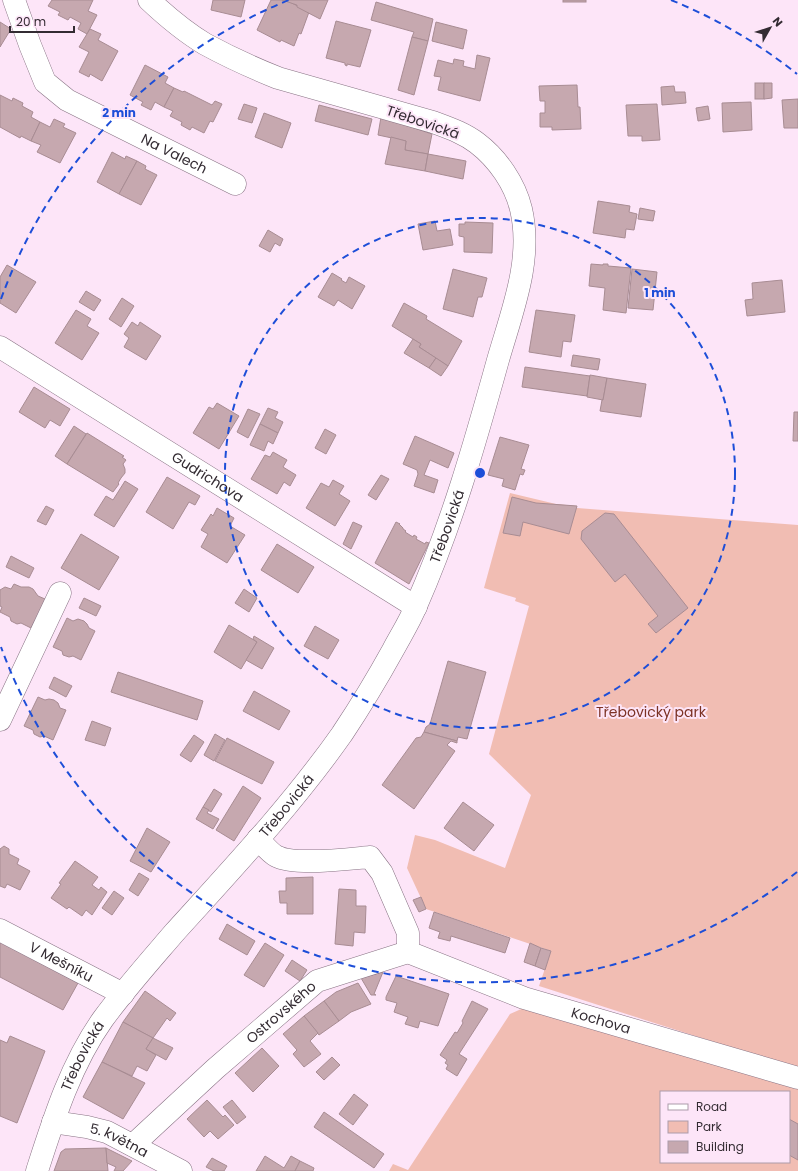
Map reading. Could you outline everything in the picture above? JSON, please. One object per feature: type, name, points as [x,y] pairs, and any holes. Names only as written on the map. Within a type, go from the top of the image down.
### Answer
[{"type":"street","name":"Na Valech","points":[[14,0],[45,82],[66,100],[235,184]]},
{"type":"street","name":"Třebovická","points":[[37,1171],[60,1101],[80,1057],[103,1020],[142,970],[258,839],[314,772],[341,736],[366,698],[416,607],[449,523],[485,407],[522,277],[525,254],[525,237],[522,212],[516,193],[496,162],[477,143],[451,129],[433,122],[278,78],[231,58],[204,43],[149,0]]},
{"type":"street","name":"Gudrichova","points":[[0,347],[416,607]]},
{"type":"street","points":[[0,720],[60,593]]},
{"type":"street","points":[[258,839],[276,856],[293,861],[346,860],[370,857],[382,873],[408,933],[408,952]]},
{"type":"street","name":"V Mešníku","points":[[0,930],[123,994]]},
{"type":"street","name":"Kochova","points":[[408,952],[524,998],[798,1078]]},
{"type":"street","name":"Ostrovského","points":[[133,1145],[215,1069],[317,981],[408,952]]},
{"type":"street","name":"5. května","points":[[53,1122],[87,1127],[107,1132],[180,1171]]},
{"type":"green space","name":"Třebovický park","points":[[510,493],[556,504],[577,506],[577,508],[798,525],[798,1069],[539,986],[551,951],[426,909],[407,868],[415,835],[435,840],[505,868],[531,795],[489,754],[529,606],[515,601],[516,598],[484,588]]},
{"type":"green space","points":[[528,1006],[798,1083],[798,1171],[389,1171],[393,1164],[408,1170],[510,1014]]},
{"type":"building","points":[[52,0],[93,0],[88,11],[97,15],[87,34],[78,29],[81,23],[70,17],[68,20],[58,15],[60,12],[48,6]]},
{"type":"building","points":[[213,0],[245,0],[241,17],[211,10]]},
{"type":"building","points":[[271,0],[286,0],[309,12],[301,34],[299,33],[294,46],[281,40],[280,42],[257,30]]},
{"type":"building","points":[[282,0],[328,0],[320,19],[297,7],[297,5]]},
{"type":"building","points":[[563,0],[586,0],[586,2],[563,2]]},
{"type":"building","points":[[376,2],[433,19],[428,41],[412,37],[414,32],[371,20]]},
{"type":"building","points":[[336,21],[371,30],[360,67],[347,64],[347,66],[345,63],[326,58]]},
{"type":"building","points":[[0,22],[11,29],[0,47]]},
{"type":"building","points":[[436,22],[467,30],[463,49],[432,41]]},
{"type":"building","points":[[90,29],[101,34],[98,40],[118,51],[102,81],[90,74],[89,77],[79,72],[89,52],[79,47]]},
{"type":"building","points":[[412,37],[428,41],[414,95],[398,90]]},
{"type":"building","points":[[477,55],[490,58],[480,101],[438,90],[441,77],[434,76],[438,60],[453,64],[454,59],[464,61],[463,66],[475,69]]},
{"type":"building","points":[[145,65],[168,77],[165,83],[174,88],[164,107],[155,102],[151,110],[141,105],[143,102],[130,95]]},
{"type":"building","points":[[755,83],[764,83],[764,99],[755,99]]},
{"type":"building","points":[[764,83],[772,83],[772,98],[764,99]]},
{"type":"building","points":[[577,85],[581,129],[552,130],[552,127],[540,127],[540,113],[545,113],[545,101],[540,101],[539,86]]},
{"type":"building","points":[[674,86],[675,92],[685,92],[686,103],[662,105],[661,87]]},
{"type":"building","points":[[174,88],[183,92],[184,91],[212,105],[215,101],[222,104],[213,122],[210,121],[204,133],[192,127],[190,130],[181,125],[182,122],[170,116],[173,111],[164,107]]},
{"type":"building","points":[[0,95],[12,101],[13,98],[23,103],[22,106],[33,112],[31,117],[40,122],[31,141],[21,136],[20,138],[0,127]]},
{"type":"building","points":[[798,99],[798,128],[784,128],[782,100]]},
{"type":"building","points":[[751,102],[752,130],[723,132],[722,103]]},
{"type":"building","points":[[244,104],[257,108],[252,123],[238,119]]},
{"type":"building","points":[[657,104],[660,140],[642,141],[642,136],[628,136],[626,105]]},
{"type":"building","points":[[319,105],[372,119],[368,135],[315,121]]},
{"type":"building","points":[[708,106],[710,119],[698,121],[696,108]]},
{"type":"building","points":[[264,113],[291,123],[282,148],[255,137]]},
{"type":"building","points":[[381,117],[432,134],[428,154],[405,150],[406,141],[378,135]]},
{"type":"building","points":[[54,119],[65,124],[63,127],[76,133],[60,163],[37,152],[41,145],[31,141],[40,122],[50,127]]},
{"type":"building","points":[[391,137],[406,141],[405,150],[428,154],[425,171],[385,164]]},
{"type":"building","points":[[112,152],[125,159],[126,156],[137,161],[119,194],[97,182]]},
{"type":"building","points":[[428,154],[466,161],[463,179],[425,171]]},
{"type":"building","points":[[137,161],[146,166],[145,169],[157,175],[141,205],[119,194]]},
{"type":"building","points":[[598,201],[630,206],[629,212],[637,214],[634,230],[626,229],[625,238],[593,233]]},
{"type":"building","points":[[640,208],[655,211],[653,221],[638,219]]},
{"type":"building","points":[[435,221],[437,231],[450,229],[453,245],[423,250],[418,224]]},
{"type":"building","points":[[465,222],[493,223],[492,253],[464,252],[464,237],[459,236],[459,224],[465,224]]},
{"type":"building","points":[[268,230],[283,239],[280,246],[275,243],[270,252],[259,246]]},
{"type":"building","points":[[591,264],[608,264],[608,266],[631,268],[626,313],[603,310],[605,288],[589,286]]},
{"type":"building","points":[[7,265],[36,282],[16,313],[0,303],[0,277]]},
{"type":"building","points":[[453,269],[487,278],[482,297],[478,297],[473,317],[443,309]]},
{"type":"building","points":[[632,269],[657,272],[653,310],[628,308]]},
{"type":"building","points":[[332,273],[346,283],[349,277],[365,286],[352,309],[338,300],[334,306],[318,297]]},
{"type":"building","points":[[782,280],[785,312],[747,316],[745,300],[753,299],[752,283]]},
{"type":"building","points":[[86,291],[101,300],[94,311],[79,302]]},
{"type":"building","points":[[122,298],[134,306],[121,327],[109,319]]},
{"type":"building","points":[[404,303],[427,316],[426,319],[462,341],[448,366],[419,347],[421,344],[392,326]]},
{"type":"building","points":[[76,310],[91,319],[87,326],[99,333],[82,360],[55,343]]},
{"type":"building","points":[[536,310],[575,315],[571,342],[563,341],[561,357],[529,352]]},
{"type":"building","points":[[132,322],[138,326],[140,322],[161,336],[146,360],[124,347],[129,338],[124,334]]},
{"type":"building","points":[[413,339],[421,344],[419,347],[436,358],[429,368],[404,353]]},
{"type":"building","points":[[573,355],[600,359],[598,370],[571,366]]},
{"type":"building","points":[[436,358],[448,366],[441,376],[429,368]]},
{"type":"building","points":[[525,367],[590,376],[587,396],[522,387]]},
{"type":"building","points":[[590,375],[607,378],[603,400],[587,397]]},
{"type":"building","points":[[607,378],[646,384],[641,417],[600,411]]},
{"type":"building","points":[[34,387],[70,409],[60,426],[50,420],[45,428],[19,412]]},
{"type":"building","points":[[217,403],[239,416],[219,449],[193,433],[209,407],[213,409]]},
{"type":"building","points":[[268,408],[278,412],[275,418],[283,422],[278,433],[260,424]]},
{"type":"building","points":[[248,409],[260,414],[248,438],[237,432]]},
{"type":"building","points":[[794,412],[798,412],[798,441],[793,441]]},
{"type":"building","points":[[260,424],[278,433],[273,444],[268,441],[264,451],[250,445]]},
{"type":"building","points":[[74,426],[86,434],[67,464],[55,456]]},
{"type":"building","points":[[325,429],[336,435],[326,454],[315,448]]},
{"type":"building","points":[[87,433],[124,456],[122,457],[126,460],[123,464],[125,473],[113,492],[67,464]]},
{"type":"building","points":[[415,436],[454,453],[448,468],[430,460],[424,475],[438,480],[434,493],[414,486],[418,474],[417,470],[403,464]]},
{"type":"building","points":[[500,437],[529,445],[521,469],[525,470],[523,475],[520,474],[515,490],[502,486],[504,479],[488,475]]},
{"type":"building","points":[[273,452],[287,460],[283,467],[296,475],[290,486],[284,482],[277,494],[251,479],[265,455],[270,457]]},
{"type":"building","points":[[381,475],[389,479],[376,500],[368,495]]},
{"type":"building","points":[[167,477],[200,496],[195,505],[189,502],[173,529],[146,512]]},
{"type":"building","points":[[333,480],[344,486],[339,494],[350,501],[335,526],[306,508],[321,483],[329,487]]},
{"type":"building","points":[[125,481],[138,489],[114,527],[94,515],[106,496],[113,500]]},
{"type":"building","points":[[512,497],[536,503],[577,506],[569,534],[523,522],[520,536],[503,533]]},
{"type":"building","points":[[46,506],[54,510],[46,525],[37,521]]},
{"type":"building","points":[[217,508],[234,518],[230,526],[245,535],[227,563],[201,547],[208,534],[201,530],[211,514],[213,516]]},
{"type":"building","points":[[605,513],[614,514],[688,608],[656,633],[648,624],[658,616],[625,574],[615,582],[581,539],[582,531]]},
{"type":"building","points":[[353,522],[362,526],[351,549],[343,544]]},
{"type":"building","points":[[396,522],[400,524],[406,531],[405,532],[413,537],[414,535],[417,537],[416,539],[425,544],[426,542],[429,543],[409,584],[375,563]]},
{"type":"building","points":[[81,534],[119,557],[99,590],[61,568]]},
{"type":"building","points":[[277,544],[314,567],[298,593],[261,570]]},
{"type":"building","points":[[11,556],[34,568],[29,578],[6,567]]},
{"type":"building","points":[[14,584],[21,587],[29,587],[33,589],[38,596],[45,599],[38,618],[35,620],[31,628],[21,623],[17,624],[11,621],[10,617],[0,612],[2,607],[0,606],[0,590],[5,587],[11,589]]},
{"type":"building","points":[[244,589],[257,598],[249,612],[235,603]]},
{"type":"building","points":[[84,598],[101,606],[96,616],[79,608]]},
{"type":"building","points":[[67,618],[73,621],[78,619],[84,621],[89,628],[95,631],[81,660],[73,656],[69,657],[63,655],[62,651],[53,647]]},
{"type":"building","points":[[229,625],[257,642],[241,669],[214,652]]},
{"type":"building","points":[[315,626],[339,640],[328,659],[304,646]]},
{"type":"building","points":[[254,636],[274,648],[262,669],[246,660],[257,642],[253,639]]},
{"type":"building","points":[[448,661],[486,672],[467,739],[458,737],[457,741],[424,732],[426,727],[430,724]]},
{"type":"building","points":[[118,672],[203,701],[197,720],[111,692]]},
{"type":"building","points":[[54,677],[72,686],[66,697],[49,688]]},
{"type":"building","points":[[254,691],[290,711],[279,730],[243,711]]},
{"type":"building","points":[[38,697],[45,700],[54,700],[58,703],[60,708],[66,710],[53,740],[44,736],[40,737],[34,734],[33,730],[24,726]]},
{"type":"building","points":[[92,721],[111,728],[105,746],[85,740]]},
{"type":"building","points":[[424,732],[457,741],[457,743],[451,741],[447,745],[455,751],[414,809],[382,785],[416,738],[421,737]]},
{"type":"building","points":[[215,734],[225,740],[214,761],[204,755]]},
{"type":"building","points":[[194,735],[204,742],[191,762],[180,755]]},
{"type":"building","points":[[227,738],[274,762],[262,784],[215,761]]},
{"type":"building","points":[[243,786],[261,798],[234,841],[216,830]]},
{"type":"building","points":[[214,789],[222,794],[211,812],[203,807]]},
{"type":"building","points":[[463,802],[494,825],[474,851],[444,828]]},
{"type":"building","points":[[203,807],[209,810],[207,813],[219,819],[213,829],[196,819]]},
{"type":"building","points":[[147,828],[170,842],[151,872],[130,861]]},
{"type":"building","points":[[4,846],[9,849],[9,854],[19,859],[17,864],[30,871],[20,890],[7,884],[5,888],[0,886],[0,849]]},
{"type":"building","points":[[75,861],[98,877],[92,885],[99,890],[101,887],[107,892],[92,915],[86,910],[82,916],[69,907],[67,909],[51,898],[61,884],[59,883]]},
{"type":"building","points":[[139,873],[149,879],[138,896],[129,890]]},
{"type":"building","points":[[313,877],[313,914],[287,914],[287,903],[280,903],[279,891],[286,891],[286,878]]},
{"type":"building","points":[[339,889],[356,890],[356,906],[366,906],[365,933],[354,932],[353,946],[335,944]]},
{"type":"building","points":[[114,891],[124,898],[112,915],[102,908]]},
{"type":"building","points":[[421,897],[426,909],[419,912],[413,900]]},
{"type":"building","points":[[434,912],[510,938],[505,953],[451,936],[450,941],[438,938],[440,932],[429,928]]},
{"type":"building","points":[[227,924],[255,941],[247,955],[219,939]]},
{"type":"building","points":[[1,942],[78,983],[63,1010],[0,977]]},
{"type":"building","points":[[265,943],[284,955],[264,987],[244,975]]},
{"type":"building","points":[[530,943],[541,948],[535,966],[524,962]]},
{"type":"building","points":[[541,948],[551,951],[545,970],[535,966]]},
{"type":"building","points":[[292,960],[307,970],[300,981],[285,971]]},
{"type":"building","points":[[383,972],[374,994],[376,995],[371,995],[361,978]]},
{"type":"building","points":[[396,976],[449,994],[438,1026],[420,1021],[418,1028],[405,1024],[408,1017],[394,1012],[397,1003],[386,1000],[386,997]]},
{"type":"building","points":[[358,983],[371,1004],[351,1012],[339,1021],[324,1001],[336,992]]},
{"type":"building","points":[[145,991],[176,1013],[170,1021],[167,1018],[153,1038],[123,1022]]},
{"type":"building","points":[[324,1001],[339,1021],[319,1035],[304,1016]]},
{"type":"building","points":[[472,1001],[488,1009],[459,1054],[467,1059],[457,1076],[446,1069],[448,1065],[445,1063],[447,1060],[440,1055],[455,1032],[457,1033],[463,1023],[462,1021]]},
{"type":"building","points":[[304,1016],[318,1033],[310,1041],[321,1054],[304,1067],[293,1054],[297,1050],[283,1034]]},
{"type":"building","points":[[123,1022],[153,1038],[146,1049],[156,1055],[147,1071],[137,1066],[132,1076],[102,1062]]},
{"type":"building","points":[[10,1036],[45,1051],[17,1123],[0,1116],[0,1040],[7,1043]]},
{"type":"building","points":[[153,1038],[173,1048],[166,1060],[146,1049]]},
{"type":"building","points":[[262,1048],[279,1066],[253,1092],[235,1073]]},
{"type":"building","points":[[332,1057],[340,1065],[324,1080],[316,1072]]},
{"type":"building","points":[[102,1062],[145,1083],[123,1119],[83,1097]]},
{"type":"building","points":[[354,1094],[368,1105],[353,1125],[339,1114]]},
{"type":"building","points":[[207,1100],[223,1117],[225,1115],[234,1125],[218,1139],[210,1131],[204,1137],[187,1119]]},
{"type":"building","points":[[232,1100],[246,1117],[237,1124],[223,1107]]},
{"type":"building","points":[[324,1112],[384,1154],[374,1168],[314,1127]]},
{"type":"building","points":[[790,1120],[798,1124],[798,1160],[790,1156]]},
{"type":"building","points":[[106,1148],[108,1171],[54,1171],[61,1152],[65,1149]]},
{"type":"building","points":[[106,1148],[132,1161],[123,1171],[114,1171],[116,1167],[107,1163]]},
{"type":"building","points":[[265,1156],[284,1168],[291,1156],[300,1161],[295,1171],[256,1171]]},
{"type":"building","points":[[212,1158],[227,1166],[224,1171],[214,1171],[206,1167]]},
{"type":"building","points":[[300,1161],[314,1168],[313,1171],[295,1171]]}]
